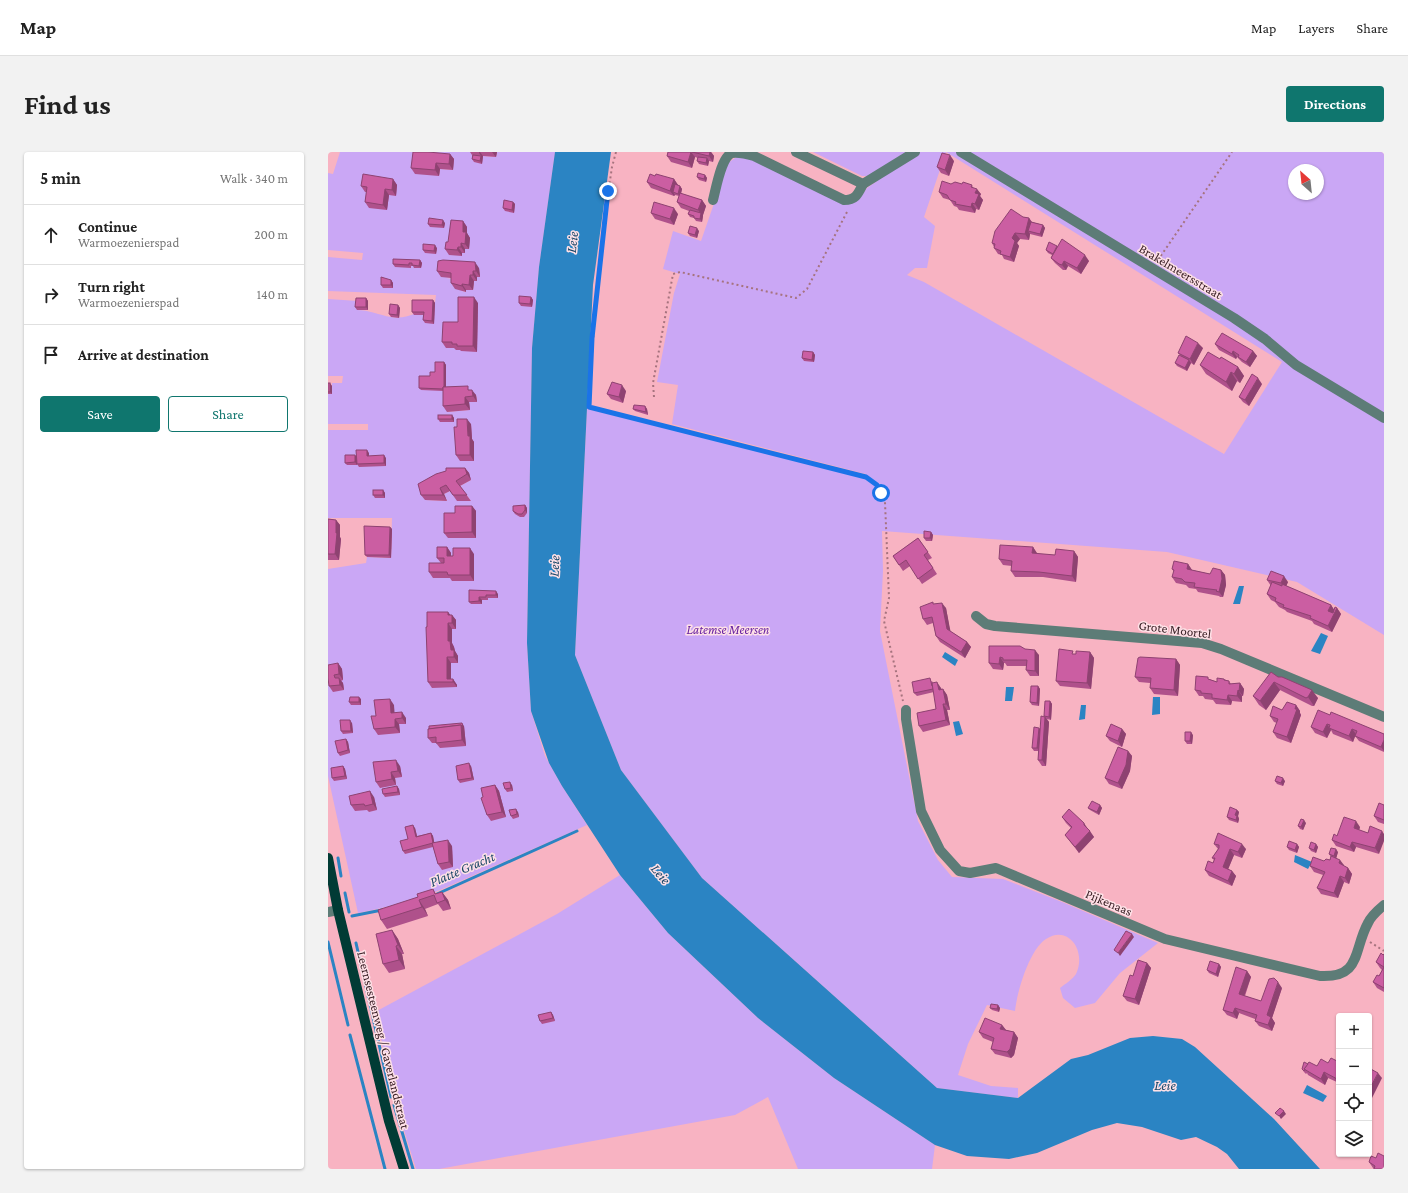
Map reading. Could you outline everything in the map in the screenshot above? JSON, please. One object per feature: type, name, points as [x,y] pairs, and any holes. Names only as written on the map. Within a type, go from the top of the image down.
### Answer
[{"type":"main road","name":"Leernsesteenweg / Gaverlandstraat","points":[[328,858],[336,913],[389,1121],[404,1169]]},
{"type":"street","points":[[796,152],[863,184]]},
{"type":"street","points":[[713,200],[725,159],[732,153],[741,153],[754,156],[844,200],[854,198],[859,193],[863,184],[914,152]]},
{"type":"street","name":"Brakelmeersstraat","points":[[961,152],[1254,331],[1296,365],[1384,418]]},
{"type":"street","name":"Grote Moortel","points":[[976,616],[986,624],[995,626],[1202,643],[1221,649],[1384,717]]},
{"type":"street","name":"Pijkenaas","points":[[906,710],[906,719],[921,811],[940,850],[959,871],[970,873],[996,868],[1165,939],[1320,976],[1337,976],[1348,970],[1357,956],[1368,922],[1384,905]]},
{"type":"path","points":[[616,152],[610,181],[599,270],[592,338],[589,407],[866,477],[877,485],[885,502],[889,598],[884,621],[906,710]]},
{"type":"path","points":[[1152,269],[1232,152]]},
{"type":"path","points":[[654,398],[653,383],[673,274],[680,272],[796,298],[807,289],[854,198]]},
{"type":"path","points":[[1362,937],[1384,951]]},
{"type":"green space","points":[[340,152],[475,152],[483,156],[496,157],[497,152],[555,152],[539,267],[532,348],[527,643],[531,711],[545,756],[587,825],[410,902],[358,913],[328,776],[328,569],[366,563],[367,557],[391,558],[392,518],[328,518],[328,430],[368,430],[368,424],[328,424],[328,394],[332,394],[332,383],[342,383],[343,376],[328,376],[328,299],[358,301],[357,310],[397,318],[414,314],[435,303],[436,295],[328,291],[328,257],[362,260],[363,253],[328,250],[328,173],[333,174]],"holes":[[[417,157],[453,170],[440,169],[439,176]],[[466,233],[469,249],[465,249],[462,253]],[[479,272],[480,277],[477,277],[477,281],[474,281],[473,290],[466,290],[466,292],[462,291],[455,279],[446,278]],[[476,395],[477,402],[469,402],[469,410],[447,412]],[[471,480],[460,486],[471,501],[450,491],[444,494],[447,501],[425,500],[422,490]],[[456,620],[456,629],[452,629],[452,647],[458,662],[451,663],[451,685],[430,633]],[[406,718],[399,724],[399,733],[378,734]],[[387,766],[402,776],[395,778],[396,785]]]},
{"type":"green space","name":"Latemse Meersen","points":[[813,152],[946,152],[1384,152],[1384,635],[1297,582],[1167,552],[882,531],[883,571],[880,631],[918,821],[938,860],[952,877],[1003,879],[1062,902],[1158,943],[1120,973],[1095,1003],[1075,1008],[1063,998],[1060,988],[1071,980],[1076,974],[1079,965],[1077,949],[1068,937],[1062,935],[1054,935],[1040,944],[1034,952],[1025,972],[1018,993],[1015,1011],[987,1005],[968,1044],[958,1075],[991,1086],[1018,1088],[1018,1098],[937,1088],[702,878],[621,770],[575,655],[587,409],[866,476],[866,474],[672,424],[678,385],[657,382],[674,293],[680,274],[663,269],[673,231],[701,241],[728,163],[738,156],[752,159],[840,201],[859,199],[867,188],[877,181],[871,176],[862,176]],"holes":[[[946,152],[1282,362],[1224,454],[924,282],[907,275],[915,268],[927,268],[935,226],[924,217]]]},
{"type":"green space","points":[[620,875],[668,933],[758,1018],[834,1078],[935,1145],[932,1169],[798,1169],[768,1097],[735,1115],[439,1169],[416,1169],[395,1101],[375,1012],[557,914]]},
{"type":"water","name":"Leie","points":[[555,152],[611,152],[593,285],[575,655],[621,770],[702,878],[937,1088],[1018,1098],[1071,1059],[1088,1055],[1130,1038],[1153,1036],[1182,1039],[1195,1047],[1274,1119],[1320,1169],[1239,1169],[1227,1154],[1217,1147],[1196,1137],[1181,1140],[1142,1127],[1117,1123],[1092,1130],[1037,1153],[1009,1159],[967,1156],[935,1145],[834,1078],[758,1018],[668,933],[620,875],[562,786],[549,763],[531,711],[527,643],[532,348],[539,267]]},
{"type":"water","points":[[1239,586],[1244,586],[1240,604],[1233,604]]},
{"type":"water","points":[[1321,633],[1328,636],[1320,654],[1311,651]]},
{"type":"water","points":[[945,652],[958,660],[955,666],[942,657]]},
{"type":"water","points":[[1006,687],[1014,687],[1012,701],[1005,701]]},
{"type":"water","points":[[1153,697],[1160,697],[1160,714],[1152,715]]},
{"type":"water","points":[[1081,705],[1086,705],[1085,719],[1079,720]]},
{"type":"water","points":[[959,721],[963,734],[956,736],[953,722]]},
{"type":"water","points":[[1295,855],[1312,862],[1308,869],[1294,862]]},
{"type":"water","points":[[1307,1085],[1327,1096],[1323,1102],[1303,1093]]},
{"type":"building","points":[[413,152],[450,154],[449,164],[436,163],[435,170],[411,168]]},
{"type":"building","points":[[668,152],[691,152],[688,162],[667,156]]},
{"type":"building","points":[[692,152],[710,152],[709,156]]},
{"type":"building","points":[[942,153],[950,155],[945,170],[937,167]]},
{"type":"building","points":[[473,155],[481,156],[480,161],[472,159]]},
{"type":"building","points":[[698,157],[707,158],[706,163],[697,161]]},
{"type":"building","points":[[698,173],[705,175],[704,179],[697,177]]},
{"type":"building","points":[[363,174],[393,179],[392,190],[385,189],[383,205],[365,202],[367,187],[361,186]]},
{"type":"building","points":[[650,174],[655,176],[656,174],[674,179],[670,191],[647,182]]},
{"type":"building","points":[[942,181],[951,184],[955,182],[962,184],[963,182],[972,185],[971,187],[977,189],[975,193],[979,194],[975,204],[972,203],[971,207],[955,204],[956,202],[950,200],[947,195],[939,192]]},
{"type":"building","points":[[675,184],[680,186],[678,194],[673,192]]},
{"type":"building","points":[[680,193],[702,200],[698,210],[677,202]]},
{"type":"building","points":[[504,200],[513,202],[512,210],[503,208]]},
{"type":"building","points":[[654,202],[674,208],[670,219],[651,213]]},
{"type":"building","points":[[1011,209],[1023,217],[1029,218],[1025,234],[1015,233],[1012,238],[1015,241],[1010,257],[1000,254],[1001,251],[994,248],[995,244],[992,243],[995,231]]},
{"type":"building","points":[[690,210],[701,213],[700,219],[694,218],[694,216],[688,214]]},
{"type":"building","points":[[429,218],[443,220],[442,225],[428,224]]},
{"type":"building","points":[[451,220],[463,221],[463,232],[466,232],[465,244],[461,243],[461,247],[458,247],[457,250],[445,249],[446,242],[448,242]]},
{"type":"building","points":[[1031,222],[1043,225],[1040,234],[1028,231]]},
{"type":"building","points":[[690,226],[697,228],[695,235],[688,233]]},
{"type":"building","points":[[1062,239],[1085,255],[1077,268],[1064,261],[1062,265],[1059,264],[1051,258]]},
{"type":"building","points":[[1049,242],[1057,246],[1053,254],[1046,250]]},
{"type":"building","points":[[423,244],[435,245],[434,251],[423,250]]},
{"type":"building","points":[[393,259],[420,260],[419,266],[412,265],[412,263],[409,263],[409,265],[393,264]]},
{"type":"building","points":[[438,261],[475,262],[476,271],[473,271],[473,275],[470,275],[469,285],[462,284],[462,286],[451,283],[451,273],[437,271]]},
{"type":"building","points":[[381,277],[391,280],[391,285],[381,285]]},
{"type":"building","points":[[519,296],[531,297],[530,304],[519,303]]},
{"type":"building","points":[[458,297],[474,297],[473,346],[457,346],[457,344],[452,344],[452,342],[442,342],[443,322],[458,322]]},
{"type":"building","points":[[356,298],[366,298],[366,307],[355,307]]},
{"type":"building","points":[[412,300],[433,300],[432,321],[423,320],[424,312],[412,312]]},
{"type":"building","points":[[390,304],[398,305],[397,315],[389,314]]},
{"type":"building","points":[[1222,333],[1253,351],[1246,362],[1238,357],[1239,355],[1233,351],[1232,354],[1215,344]]},
{"type":"building","points":[[1186,336],[1198,343],[1190,359],[1178,353]]},
{"type":"building","points":[[803,351],[813,352],[812,360],[802,358]]},
{"type":"building","points":[[1208,352],[1220,359],[1221,357],[1238,367],[1234,374],[1231,372],[1226,382],[1200,365]]},
{"type":"building","points":[[1179,355],[1189,360],[1185,368],[1175,363]]},
{"type":"building","points":[[435,362],[444,362],[443,389],[419,388],[419,376],[430,376],[430,372],[435,372]]},
{"type":"building","points":[[1252,374],[1258,378],[1245,400],[1239,397]]},
{"type":"building","points":[[612,382],[622,385],[619,397],[607,394]]},
{"type":"building","points":[[328,383],[330,383],[330,392],[328,392]]},
{"type":"building","points":[[468,386],[468,390],[472,390],[473,396],[465,397],[465,404],[443,406],[443,387]]},
{"type":"building","points":[[634,405],[645,406],[646,412],[633,409]]},
{"type":"building","points":[[438,415],[452,415],[452,419],[438,419]]},
{"type":"building","points":[[457,419],[467,419],[468,436],[470,436],[470,455],[456,455],[454,427],[457,427]]},
{"type":"building","points":[[356,450],[367,450],[367,456],[384,455],[384,463],[357,464]]},
{"type":"building","points":[[345,455],[355,455],[355,462],[345,463]]},
{"type":"building","points":[[446,468],[465,468],[467,474],[456,481],[467,495],[453,495],[446,485],[440,488],[443,495],[421,495],[418,484],[436,474],[446,471]]},
{"type":"building","points":[[373,490],[383,490],[383,495],[373,495]]},
{"type":"building","points":[[525,505],[525,510],[522,514],[518,514],[513,511],[513,506]]},
{"type":"building","points":[[455,506],[472,506],[472,532],[444,533],[444,513],[455,513]]},
{"type":"building","points":[[328,519],[336,520],[337,533],[335,554],[328,554]]},
{"type":"building","points":[[364,526],[390,527],[389,555],[365,555]]},
{"type":"building","points":[[924,531],[931,532],[930,538],[924,538]]},
{"type":"building","points":[[918,538],[928,552],[924,555],[933,568],[918,579],[906,560],[899,565],[893,556]]},
{"type":"building","points":[[1000,545],[1033,547],[1032,553],[1055,555],[1056,549],[1074,551],[1072,576],[1039,572],[1011,571],[1012,561],[999,559]]},
{"type":"building","points":[[437,547],[447,547],[447,556],[453,556],[453,548],[470,548],[470,575],[448,575],[447,572],[429,572],[429,563],[444,563],[444,558],[437,558]]},
{"type":"building","points":[[1174,561],[1188,564],[1187,569],[1210,574],[1213,568],[1221,570],[1222,579],[1219,592],[1216,591],[1217,590],[1194,587],[1195,583],[1185,582],[1182,579],[1172,577]]},
{"type":"building","points":[[1271,571],[1284,576],[1281,583],[1267,580]]},
{"type":"building","points":[[1272,582],[1282,586],[1282,584],[1331,605],[1328,611],[1333,613],[1335,607],[1337,608],[1328,626],[1310,618],[1311,616],[1283,607],[1284,605],[1275,601],[1276,598],[1267,594]]},
{"type":"building","points":[[469,590],[496,591],[496,595],[486,595],[486,597],[479,597],[479,601],[469,602]]},
{"type":"building","points":[[933,602],[933,604],[942,603],[947,629],[967,642],[961,652],[936,636],[932,617],[923,619],[920,607]]},
{"type":"building","points":[[427,612],[448,612],[448,615],[452,615],[452,623],[448,623],[448,641],[450,641],[451,650],[454,650],[454,657],[447,657],[447,679],[453,679],[453,682],[428,682],[426,627]]},
{"type":"building","points":[[989,646],[1020,646],[1025,649],[1035,650],[1035,671],[1026,670],[1027,660],[1003,660],[1003,658],[1000,657],[999,664],[989,663]]},
{"type":"building","points":[[1059,649],[1073,651],[1072,654],[1076,654],[1076,651],[1090,652],[1087,683],[1056,681]]},
{"type":"building","points":[[1138,658],[1176,659],[1174,690],[1150,688],[1151,678],[1135,677]]},
{"type":"building","points":[[338,663],[339,674],[334,675],[335,678],[339,678],[340,685],[329,686],[328,665]]},
{"type":"building","points":[[1271,672],[1278,677],[1282,677],[1312,690],[1306,698],[1274,682],[1260,701],[1253,696]]},
{"type":"building","points":[[1196,676],[1208,677],[1208,679],[1217,682],[1217,678],[1224,679],[1229,681],[1229,684],[1240,683],[1237,696],[1228,695],[1227,700],[1212,698],[1212,694],[1201,693],[1201,691],[1195,690]]},
{"type":"building","points":[[930,678],[933,689],[914,693],[912,682]]},
{"type":"building","points":[[937,682],[939,690],[943,689],[946,704],[943,704],[946,720],[919,726],[917,713],[936,709],[932,683]]},
{"type":"building","points":[[1031,686],[1038,686],[1037,703],[1030,702]]},
{"type":"building","points":[[350,697],[359,697],[359,702],[349,702]]},
{"type":"building","points":[[390,699],[391,713],[402,712],[402,718],[395,719],[395,727],[374,729],[371,716],[376,716],[374,700]]},
{"type":"building","points":[[1045,701],[1050,701],[1049,717],[1044,716]]},
{"type":"building","points":[[1287,702],[1296,705],[1295,709],[1297,709],[1287,737],[1273,732],[1278,719],[1270,716],[1273,706],[1282,710]]},
{"type":"building","points":[[1318,710],[1330,715],[1331,712],[1384,734],[1384,740],[1381,747],[1355,736],[1357,731],[1352,729],[1349,736],[1329,728],[1330,725],[1327,724],[1323,732],[1311,727]]},
{"type":"building","points":[[1041,716],[1045,717],[1042,760],[1038,760]]},
{"type":"building","points":[[340,720],[350,720],[351,731],[341,731]]},
{"type":"building","points":[[462,723],[463,728],[461,725],[429,729],[429,726]]},
{"type":"building","points":[[1111,724],[1122,729],[1118,741],[1106,736]]},
{"type":"building","points":[[461,725],[462,740],[436,743],[436,737],[428,738],[428,729]]},
{"type":"building","points":[[1034,727],[1039,728],[1037,748],[1032,748]]},
{"type":"building","points":[[1185,732],[1191,732],[1190,741],[1185,741]]},
{"type":"building","points":[[346,739],[348,750],[338,753],[335,741]]},
{"type":"building","points":[[1118,747],[1128,751],[1126,765],[1118,783],[1105,778]]},
{"type":"building","points":[[396,760],[398,771],[391,772],[392,779],[376,782],[373,762]]},
{"type":"building","points":[[469,763],[472,778],[458,780],[456,766]]},
{"type":"building","points":[[343,766],[345,776],[332,778],[331,768]]},
{"type":"building","points":[[1277,776],[1283,778],[1281,783],[1275,781]]},
{"type":"building","points":[[510,782],[511,788],[505,789],[503,783]]},
{"type":"building","points":[[495,785],[502,812],[487,815],[481,798],[483,797],[481,788]]},
{"type":"building","points":[[397,786],[398,792],[383,794],[382,789]]},
{"type":"building","points":[[370,791],[373,804],[365,806],[364,804],[351,805],[349,796]]},
{"type":"building","points":[[1092,801],[1100,805],[1097,812],[1088,808]]},
{"type":"building","points":[[1379,803],[1384,805],[1384,820],[1374,816]]},
{"type":"building","points":[[1230,807],[1237,810],[1235,815],[1237,816],[1236,820],[1227,817]]},
{"type":"building","points":[[516,809],[517,814],[511,816],[509,810]]},
{"type":"building","points":[[1069,809],[1090,831],[1075,847],[1065,835],[1072,827],[1062,817]]},
{"type":"building","points":[[1344,817],[1356,821],[1354,828],[1368,833],[1370,826],[1382,831],[1375,848],[1352,842],[1350,847],[1332,840],[1334,834],[1337,836]]},
{"type":"building","points":[[1301,819],[1304,820],[1301,827],[1298,826]]},
{"type":"building","points":[[413,825],[416,837],[431,833],[433,843],[403,851],[400,841],[408,839],[405,827]]},
{"type":"building","points":[[1218,833],[1242,844],[1238,852],[1230,849],[1223,867],[1232,871],[1228,881],[1205,870],[1208,861],[1213,863],[1215,858],[1212,858],[1219,848],[1219,845],[1214,844]]},
{"type":"building","points":[[448,840],[449,862],[438,864],[432,843]]},
{"type":"building","points":[[1289,841],[1297,844],[1295,850],[1287,847]]},
{"type":"building","points":[[1311,842],[1316,844],[1314,850],[1309,848]]},
{"type":"building","points":[[1331,848],[1336,849],[1334,856],[1329,854]]},
{"type":"building","points":[[1331,856],[1340,860],[1339,863],[1348,868],[1345,878],[1340,876],[1334,893],[1317,888],[1325,872],[1310,866],[1313,857],[1324,861],[1326,859],[1330,860]]},
{"type":"building","points":[[433,889],[435,894],[442,892],[445,900],[437,903],[434,895],[419,900],[422,907],[381,920],[378,910],[418,897],[417,894]]},
{"type":"building","points":[[392,930],[398,945],[396,946],[399,960],[383,964],[376,934]]},
{"type":"building","points":[[1126,931],[1132,934],[1118,953],[1114,950]]},
{"type":"building","points":[[1381,953],[1383,955],[1384,954],[1384,967],[1376,962]]},
{"type":"building","points":[[1138,960],[1147,963],[1135,999],[1123,996],[1130,975],[1133,976]]},
{"type":"building","points":[[1210,961],[1219,964],[1216,974],[1207,970]]},
{"type":"building","points":[[1236,967],[1247,971],[1239,994],[1261,1001],[1269,979],[1274,978],[1278,982],[1267,1015],[1271,1017],[1268,1025],[1255,1021],[1257,1015],[1235,1008],[1233,1013],[1223,1010]]},
{"type":"building","points":[[1384,967],[1384,988],[1373,982],[1377,975],[1379,976]]},
{"type":"building","points":[[991,1004],[998,1005],[997,1009],[990,1008]]},
{"type":"building","points":[[551,1012],[553,1018],[540,1021],[538,1015]]},
{"type":"building","points":[[985,1018],[1002,1025],[1000,1029],[1014,1032],[1010,1049],[1007,1052],[991,1049],[994,1038],[979,1032]]},
{"type":"building","points":[[1331,1058],[1336,1060],[1336,1078],[1324,1072],[1321,1079],[1304,1069],[1309,1062],[1317,1066],[1321,1059],[1328,1063]]},
{"type":"building","points":[[1304,1062],[1308,1064],[1304,1071],[1302,1069]]},
{"type":"building","points":[[1372,1070],[1378,1073],[1372,1084]]},
{"type":"building","points":[[1280,1108],[1284,1111],[1279,1116],[1275,1113]]},
{"type":"building","points":[[1378,1153],[1384,1156],[1384,1169],[1374,1169],[1375,1166],[1369,1162],[1371,1157],[1376,1158]]},
{"type":"waterway","name":"Platte Gracht","points":[[437,894],[577,831]]},
{"type":"waterway","points":[[338,858],[341,876]]},
{"type":"waterway","points":[[345,893],[349,912]]},
{"type":"waterway","name":"Platte Gracht","points":[[352,916],[382,910]]},
{"type":"waterway","points":[[328,942],[348,1025]]},
{"type":"waterway","points":[[356,943],[391,1097]]},
{"type":"waterway","points":[[350,1035],[385,1169]]},
{"type":"waterway","points":[[394,1105],[413,1169]]},
{"type":"route","points":[[608,191],[592,338],[589,407],[866,477],[877,485],[881,493]]}]
